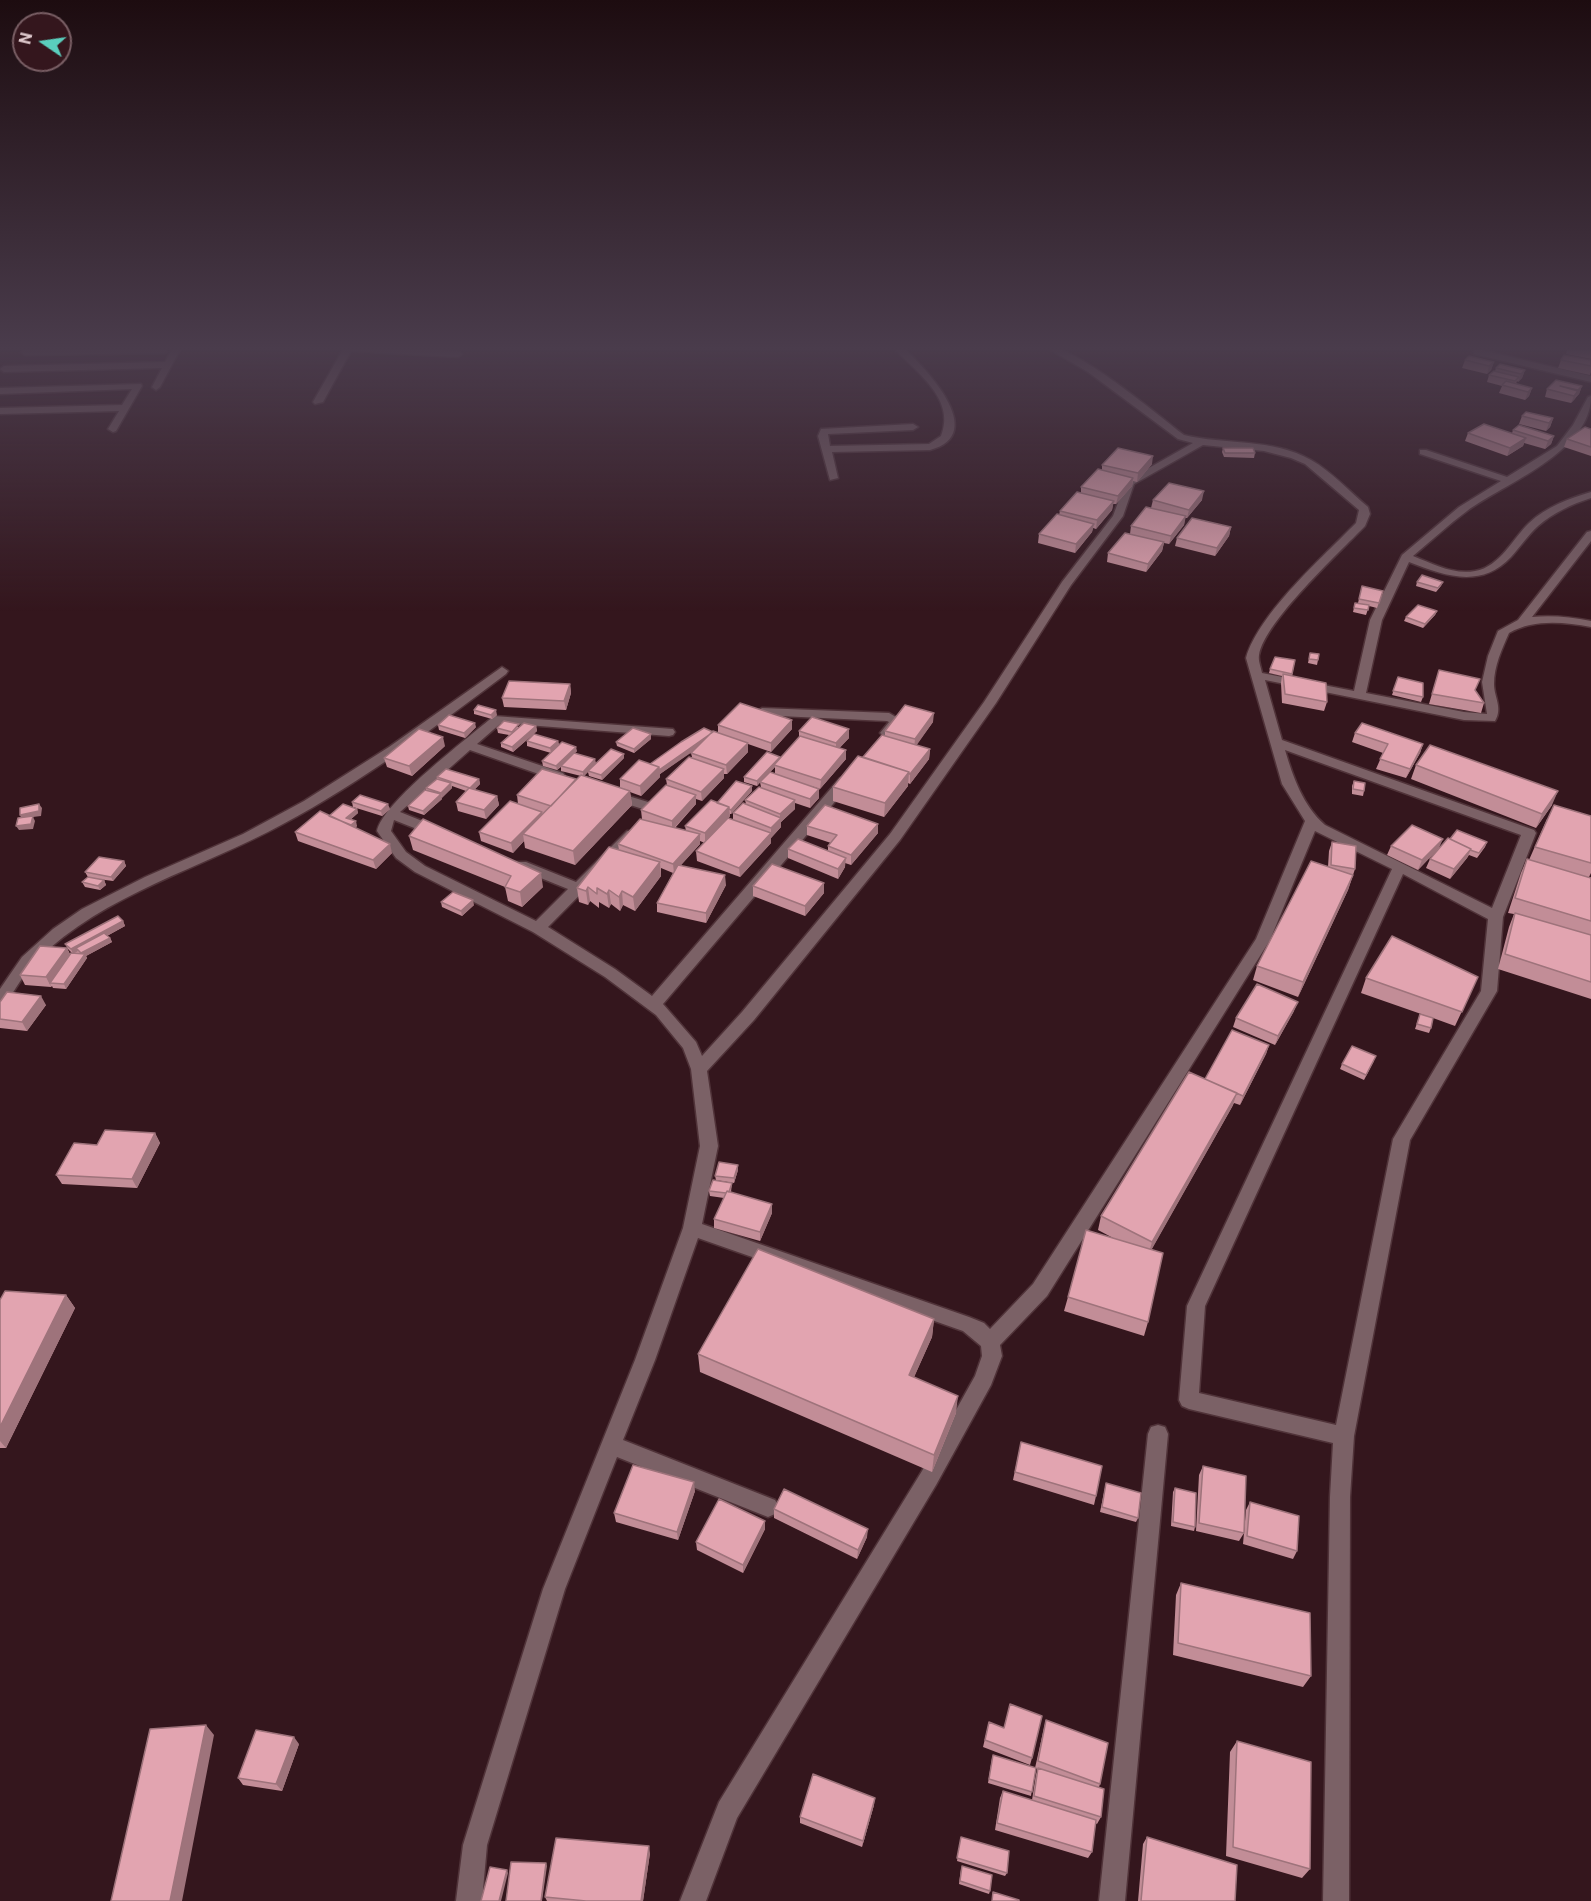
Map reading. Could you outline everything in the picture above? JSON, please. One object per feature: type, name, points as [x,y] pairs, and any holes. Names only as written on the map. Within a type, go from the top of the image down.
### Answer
[{"type":"street","points":[[823,435],[833,478]]},
{"type":"street","points":[[826,449],[930,447],[939,444],[947,435]]},
{"type":"street","points":[[1180,435],[1201,442],[1247,446],[1294,456],[1308,462],[1364,509],[1365,514],[1361,524],[1286,601],[1255,647],[1252,658],[1256,675],[1289,784],[1312,821],[1320,828],[1463,898],[1498,908]]},
{"type":"street","points":[[1359,697],[1376,620],[1406,557],[1463,509],[1560,448],[1570,435]]},
{"type":"street","points":[[699,1069],[748,1016],[895,837],[990,703],[1066,584],[1118,516],[1130,483],[1201,442]]},
{"type":"street","points":[[1423,452],[1510,481]]},
{"type":"street","points":[[1406,557],[1460,575],[1471,576],[1487,572],[1504,558],[1534,524],[1563,506],[1591,495]]},
{"type":"street","points":[[1522,622],[1591,534]]},
{"type":"street","points":[[1256,675],[1359,697],[1464,716],[1491,718],[1494,709],[1488,682],[1504,631],[1522,622],[1567,620],[1591,624]]},
{"type":"street","points":[[0,1001],[30,957],[61,931],[107,902],[277,822],[340,786],[430,725],[502,671]]},
{"type":"street","points":[[762,712],[880,716],[897,721],[874,748]]},
{"type":"street","points":[[469,1901],[475,1845],[554,1589],[645,1360],[692,1228],[709,1146],[699,1069],[690,1046],[662,1011],[610,972],[538,928],[420,869],[401,855],[384,831],[386,821],[400,804],[498,719],[669,732]]},
{"type":"street","points":[[1276,742],[1529,833],[1498,908],[1489,991],[1402,1139],[1344,1436],[1340,1497],[1336,1901]]},
{"type":"street","points":[[467,745],[566,779]]},
{"type":"street","points":[[654,1004],[851,774]]},
{"type":"street","points":[[599,790],[643,805]]},
{"type":"street","points":[[392,814],[453,838]]},
{"type":"street","points":[[990,1342],[1040,1290],[1263,940],[1312,821]]},
{"type":"street","points":[[538,928],[639,826]]},
{"type":"street","points":[[506,859],[579,888]]},
{"type":"street","points":[[1344,1436],[1189,1400],[1196,1306],[1399,868]]},
{"type":"street","points":[[692,1228],[969,1325],[977,1329],[990,1342],[992,1356],[984,1379],[929,1478],[728,1811],[693,1901]]},
{"type":"street","points":[[1112,1901],[1158,1434]]},
{"type":"street","points":[[611,1445],[768,1507]]},
{"type":"building","points":[[1473,435],[1516,435],[1526,438],[1510,448]]},
{"type":"building","points":[[1528,435],[1554,436],[1548,441]]},
{"type":"building","points":[[1573,435],[1591,435],[1591,447],[1567,439]]},
{"type":"building","points":[[1118,448],[1153,456],[1138,473],[1102,465]]},
{"type":"building","points":[[1223,448],[1253,448],[1255,453],[1225,453]]},
{"type":"building","points":[[1098,469],[1133,478],[1118,496],[1081,487]]},
{"type":"building","points":[[1169,483],[1204,491],[1189,510],[1153,500]]},
{"type":"building","points":[[1077,492],[1114,501],[1097,520],[1060,511]]},
{"type":"building","points":[[1146,507],[1186,516],[1171,536],[1131,526]]},
{"type":"building","points":[[1057,514],[1094,524],[1076,544],[1039,534]]},
{"type":"building","points":[[1192,518],[1231,527],[1217,548],[1177,538]]},
{"type":"building","points":[[1125,533],[1164,542],[1148,564],[1108,553]]},
{"type":"building","points":[[1422,575],[1443,582],[1438,588],[1417,582]]},
{"type":"building","points":[[1362,586],[1383,591],[1379,603],[1359,599]]},
{"type":"building","points":[[1355,603],[1369,605],[1368,610],[1354,608]]},
{"type":"building","points":[[1418,605],[1437,611],[1425,624],[1406,617]]},
{"type":"building","points":[[1310,653],[1319,654],[1318,660],[1309,659]]},
{"type":"building","points":[[1275,657],[1295,660],[1292,674],[1270,669]]},
{"type":"building","points":[[1439,670],[1480,679],[1475,690],[1484,703],[1432,694]]},
{"type":"building","points":[[1283,674],[1326,683],[1327,702],[1285,694]]},
{"type":"building","points":[[1398,677],[1423,683],[1423,697],[1393,691]]},
{"type":"building","points":[[509,681],[570,684],[564,701],[502,698]]},
{"type":"building","points":[[740,703],[792,720],[771,743],[718,725]]},
{"type":"building","points":[[478,705],[496,710],[491,715],[474,710]]},
{"type":"building","points":[[905,705],[934,713],[915,739],[885,731]]},
{"type":"building","points":[[449,715],[475,723],[464,733],[438,725]]},
{"type":"building","points":[[812,717],[849,729],[836,743],[799,731]]},
{"type":"building","points":[[504,721],[519,724],[512,732],[497,728]]},
{"type":"building","points":[[524,723],[536,726],[512,747],[501,743]]},
{"type":"building","points":[[1362,723],[1423,744],[1410,769],[1380,759],[1388,744],[1355,733]]},
{"type":"building","points":[[633,728],[651,734],[634,749],[616,742]]},
{"type":"building","points":[[704,728],[713,732],[659,770],[659,767],[650,764],[681,742]]},
{"type":"building","points":[[419,729],[443,737],[409,766],[384,758]]},
{"type":"building","points":[[713,731],[748,743],[726,765],[691,753]]},
{"type":"building","points":[[534,734],[558,741],[550,748],[527,741]]},
{"type":"building","points":[[882,735],[930,749],[909,774],[909,772],[863,757]]},
{"type":"building","points":[[800,736],[846,750],[821,780],[774,765]]},
{"type":"building","points":[[562,742],[576,747],[556,766],[542,761]]},
{"type":"building","points":[[1430,745],[1558,791],[1542,814],[1416,765]]},
{"type":"building","points":[[611,749],[624,754],[601,775],[588,771]]},
{"type":"building","points":[[767,752],[780,757],[757,781],[744,777]]},
{"type":"building","points":[[574,753],[595,759],[583,772],[561,766]]},
{"type":"building","points":[[858,756],[909,772],[885,803],[833,787]]},
{"type":"building","points":[[689,757],[724,769],[701,792],[666,779]]},
{"type":"building","points":[[639,760],[659,767],[640,786],[620,779]]},
{"type":"building","points":[[446,769],[479,779],[470,788],[437,777]]},
{"type":"building","points":[[542,769],[576,779],[551,806],[517,795]]},
{"type":"building","points":[[770,772],[819,789],[810,799],[760,782]]},
{"type":"building","points":[[581,775],[630,791],[573,851],[523,834]]},
{"type":"building","points":[[437,779],[451,783],[441,793],[426,788]]},
{"type":"building","points":[[736,781],[752,786],[731,810],[717,803]]},
{"type":"building","points":[[1354,781],[1365,783],[1364,791],[1353,789]]},
{"type":"building","points":[[666,785],[696,795],[672,821],[641,810]]},
{"type":"building","points":[[759,787],[795,800],[780,814],[745,800]]},
{"type":"building","points":[[469,788],[497,796],[484,810],[456,802]]},
{"type":"building","points":[[425,790],[441,794],[423,811],[408,806]]},
{"type":"building","points":[[360,795],[388,804],[381,811],[352,802]]},
{"type":"building","points":[[711,800],[729,807],[705,833],[685,826]]},
{"type":"building","points":[[510,801],[542,812],[511,843],[479,832]]},
{"type":"building","points":[[743,803],[781,818],[771,828],[733,813]]},
{"type":"building","points":[[39,804],[39,811],[20,815],[20,808]]},
{"type":"building","points":[[343,804],[357,809],[346,818],[356,821],[351,825],[329,816]]},
{"type":"building","points":[[825,805],[878,824],[851,855],[828,846],[837,835],[807,826]]},
{"type":"building","points":[[1554,805],[1591,816],[1591,863],[1535,847]]},
{"type":"building","points":[[320,811],[390,844],[373,860],[295,832]]},
{"type":"building","points":[[33,816],[31,824],[16,826],[18,818]]},
{"type":"building","points":[[728,818],[771,833],[739,868],[696,851]]},
{"type":"building","points":[[423,819],[541,873],[520,892],[505,887],[511,876],[409,836]]},
{"type":"building","points":[[640,819],[700,834],[673,864],[618,844]]},
{"type":"building","points":[[1412,825],[1443,839],[1422,860],[1391,846]]},
{"type":"building","points":[[1457,830],[1487,842],[1479,853],[1470,850],[1450,839]]},
{"type":"building","points":[[1448,838],[1471,849],[1454,869],[1430,859]]},
{"type":"building","points":[[798,839],[846,858],[838,869],[788,849]]},
{"type":"building","points":[[1332,842],[1356,846],[1355,869],[1331,865]]},
{"type":"building","points":[[609,847],[660,862],[633,897],[622,891],[619,897],[609,890],[607,894],[597,888],[597,894],[588,887],[586,891],[577,888]]},
{"type":"building","points":[[99,857],[124,861],[111,877],[85,872]]},
{"type":"building","points":[[1527,859],[1591,878],[1591,921],[1515,898]]},
{"type":"building","points":[[1311,861],[1353,875],[1303,982],[1257,966]]},
{"type":"building","points":[[772,864],[824,883],[805,906],[753,886]]},
{"type":"building","points":[[678,865],[725,875],[706,913],[657,903]]},
{"type":"building","points":[[88,877],[104,880],[98,886],[82,882]]},
{"type":"building","points":[[453,892],[473,900],[461,911],[441,902]]},
{"type":"building","points":[[1515,913],[1591,935],[1591,982],[1505,954]]},
{"type":"building","points":[[118,916],[123,921],[71,949],[65,944]]},
{"type":"building","points":[[104,933],[110,938],[81,953],[76,948]]},
{"type":"building","points":[[1392,936],[1478,977],[1462,1012],[1366,978]]},
{"type":"building","points":[[40,946],[67,948],[46,977],[20,975]]},
{"type":"building","points":[[71,953],[85,954],[64,984],[50,983]]},
{"type":"building","points":[[1257,984],[1298,1002],[1278,1036],[1236,1018]]},
{"type":"building","points":[[7,992],[41,996],[22,1022],[0,1019],[0,1002]]},
{"type":"building","points":[[1420,1014],[1433,1018],[1431,1028],[1417,1024]]},
{"type":"building","points":[[1232,1030],[1269,1045],[1243,1096],[1205,1079]]},
{"type":"building","points":[[1352,1046],[1376,1056],[1366,1075],[1342,1064]]},
{"type":"building","points":[[1189,1072],[1237,1093],[1152,1242],[1101,1216]]},
{"type":"building","points":[[105,1130],[155,1133],[132,1179],[56,1175],[74,1143],[97,1145]]},
{"type":"building","points":[[719,1162],[738,1165],[734,1178],[715,1176]]},
{"type":"building","points":[[713,1180],[732,1183],[729,1192],[709,1191]]},
{"type":"building","points":[[727,1191],[772,1204],[760,1232],[714,1219]]},
{"type":"building","points":[[1086,1230],[1163,1253],[1148,1322],[1068,1297]]},
{"type":"building","points":[[758,1249],[934,1319],[909,1375],[958,1396],[934,1455],[698,1354]]},
{"type":"building","points":[[5,1291],[66,1295],[0,1427],[0,1300]]},
{"type":"building","points":[[1021,1442],[1102,1466],[1096,1496],[1015,1472]]},
{"type":"building","points":[[633,1465],[694,1482],[677,1532],[614,1513]]},
{"type":"building","points":[[1203,1466],[1246,1476],[1244,1533],[1199,1523]]},
{"type":"building","points":[[1106,1483],[1141,1493],[1138,1518],[1102,1507]]},
{"type":"building","points":[[1175,1488],[1196,1493],[1195,1527],[1173,1522]]},
{"type":"building","points":[[784,1489],[868,1529],[858,1550],[774,1509]]},
{"type":"building","points":[[719,1499],[765,1521],[743,1565],[696,1542]]},
{"type":"building","points":[[1250,1502],[1299,1516],[1297,1551],[1247,1536]]},
{"type":"building","points":[[1181,1583],[1310,1613],[1311,1676],[1178,1643]]},
{"type":"building","points":[[1010,1704],[1042,1716],[1032,1758],[985,1740],[989,1722],[1004,1728]]},
{"type":"building","points":[[1046,1720],[1108,1743],[1100,1784],[1038,1761]]},
{"type":"building","points":[[206,1725],[170,1901],[111,1901],[150,1729]]},
{"type":"building","points":[[256,1730],[294,1737],[276,1784],[238,1778]]},
{"type":"building","points":[[1237,1741],[1311,1762],[1310,1869],[1233,1847]]},
{"type":"building","points":[[993,1755],[1036,1768],[1032,1792],[989,1779]]},
{"type":"building","points":[[1038,1768],[1104,1789],[1101,1817],[1034,1796]]},
{"type":"building","points":[[813,1774],[875,1798],[863,1841],[800,1817]]},
{"type":"building","points":[[1003,1791],[1096,1820],[1092,1852],[997,1823]]},
{"type":"building","points":[[961,1837],[1009,1851],[1007,1873],[957,1858]]},
{"type":"building","points":[[1147,1837],[1237,1865],[1235,1901],[1141,1901]]},
{"type":"building","points":[[556,1838],[649,1846],[641,1901],[586,1901],[545,1897]]},
{"type":"building","points":[[511,1862],[546,1863],[541,1901],[506,1901]]},
{"type":"building","points":[[962,1866],[992,1875],[990,1891],[960,1881]]},
{"type":"building","points":[[490,1867],[507,1870],[499,1901],[481,1901]]},
{"type":"building","points":[[993,1892],[1019,1900],[1019,1901],[992,1901]]}]
